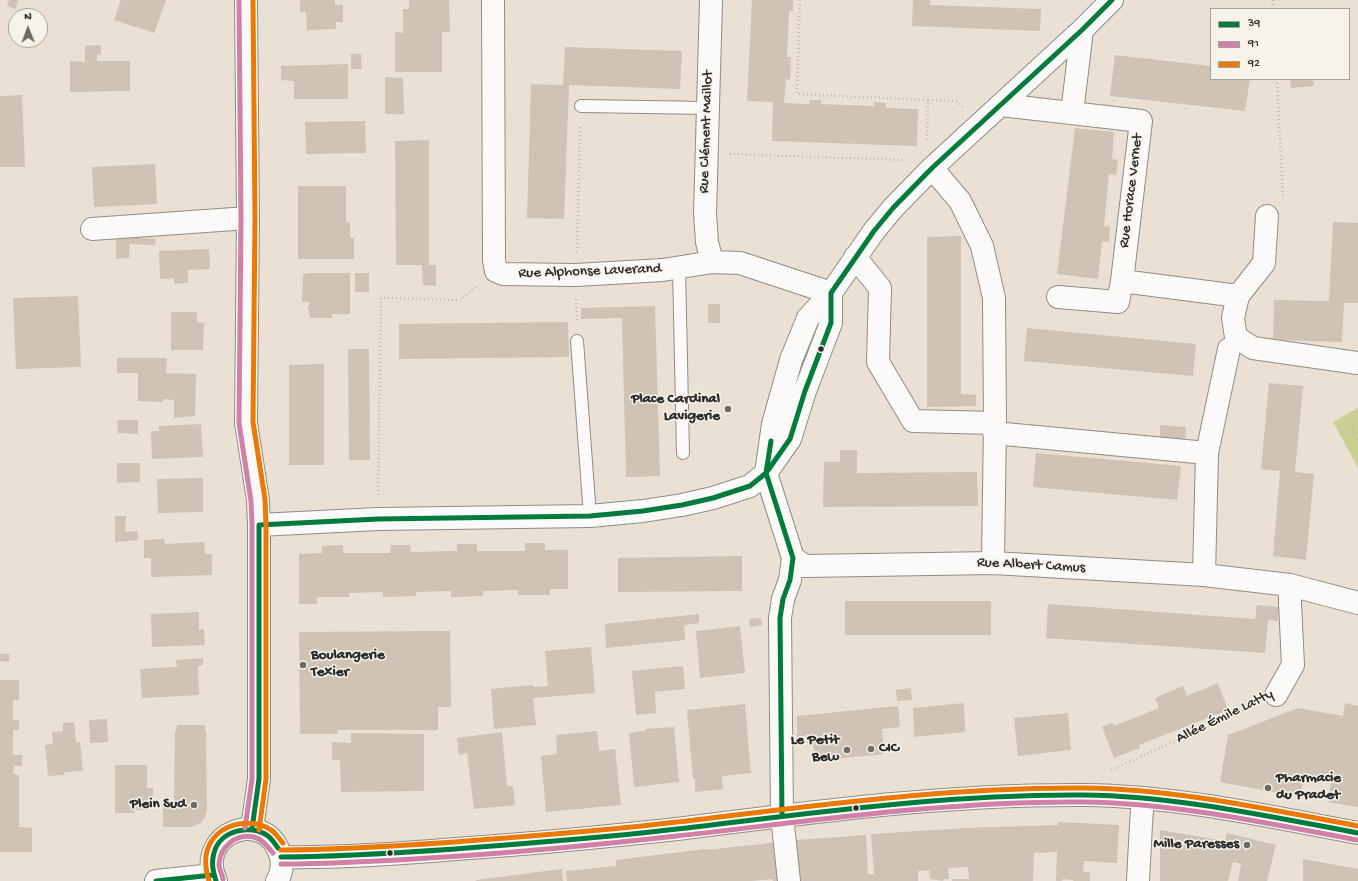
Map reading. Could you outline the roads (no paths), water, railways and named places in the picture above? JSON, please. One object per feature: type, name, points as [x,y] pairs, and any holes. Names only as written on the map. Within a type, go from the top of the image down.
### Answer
[{"type":"street","points":[[246,0],[248,218],[246,424],[258,500],[259,525],[259,779],[252,829]]},
{"type":"street","name":"Rue Alphonse Laverand","points":[[493,0],[494,260],[496,271],[503,274],[576,275],[679,268],[712,262],[740,263],[831,292]]},
{"type":"street","name":"Rue Clément Maillot","points":[[711,0],[705,214],[707,242],[712,262]]},
{"type":"street","points":[[259,525],[378,519],[590,516],[642,511],[682,505],[713,498],[750,486],[766,473],[790,439],[805,391],[832,323],[831,292],[855,257],[929,164],[1001,105],[1112,0]]},
{"type":"street","points":[[1072,113],[1082,30]]},
{"type":"street","name":"Rue Horace Vernet","points":[[1001,105],[1140,121],[1122,281],[1118,302],[1058,297]]},
{"type":"street","points":[[929,164],[960,201],[982,246],[994,298],[995,428],[993,563]]},
{"type":"street","points":[[1204,575],[1207,453],[1232,343],[1233,318],[1238,296],[1264,263],[1267,216]]},
{"type":"street","points":[[92,229],[248,218]]},
{"type":"street","points":[[855,257],[880,288],[878,362],[913,421],[995,428],[1207,453]]},
{"type":"street","points":[[1122,281],[1238,296]]},
{"type":"street","points":[[1232,343],[1253,348],[1358,363]]},
{"type":"street","points":[[766,473],[793,558],[790,580],[783,599],[780,618],[782,816],[788,881]]},
{"type":"street","name":"Rue Albert Camus","points":[[793,558],[805,566],[993,563],[1204,575],[1290,585],[1358,603]]},
{"type":"street","name":"Allée Émile Latty","points":[[1276,696],[1293,665],[1290,585]]},
{"type":"street","points":[[282,857],[390,854],[561,842],[913,802],[1004,796],[1086,795],[1144,798],[1218,807],[1358,833]]},
{"type":"street","points":[[1138,881],[1144,798]]},
{"type":"street","points":[[156,881],[215,878],[212,863],[214,851],[220,841],[229,833],[240,829],[252,829],[263,832],[271,838],[278,847],[282,857],[282,868],[277,881]]},
{"type":"lane","points":[[581,106],[708,108]]},
{"type":"lane","points":[[679,268],[683,454]]},
{"type":"lane","points":[[577,341],[590,516]]},
{"type":"place","name":"Place Cardinal Lavigerie","points":[[728,409]]},
{"type":"place","name":"Boulangerie Texier","points":[[303,665]]},
{"type":"place","name":"CIC","points":[[871,749]]},
{"type":"place","name":"Le Petit Bew","points":[[847,750]]},
{"type":"place","name":"Pharmacie du Pradet","points":[[1268,788]]},
{"type":"place","name":"Plein Sud","points":[[194,805]]},
{"type":"place","name":"Mille Paresses","points":[[1247,845]]}]
